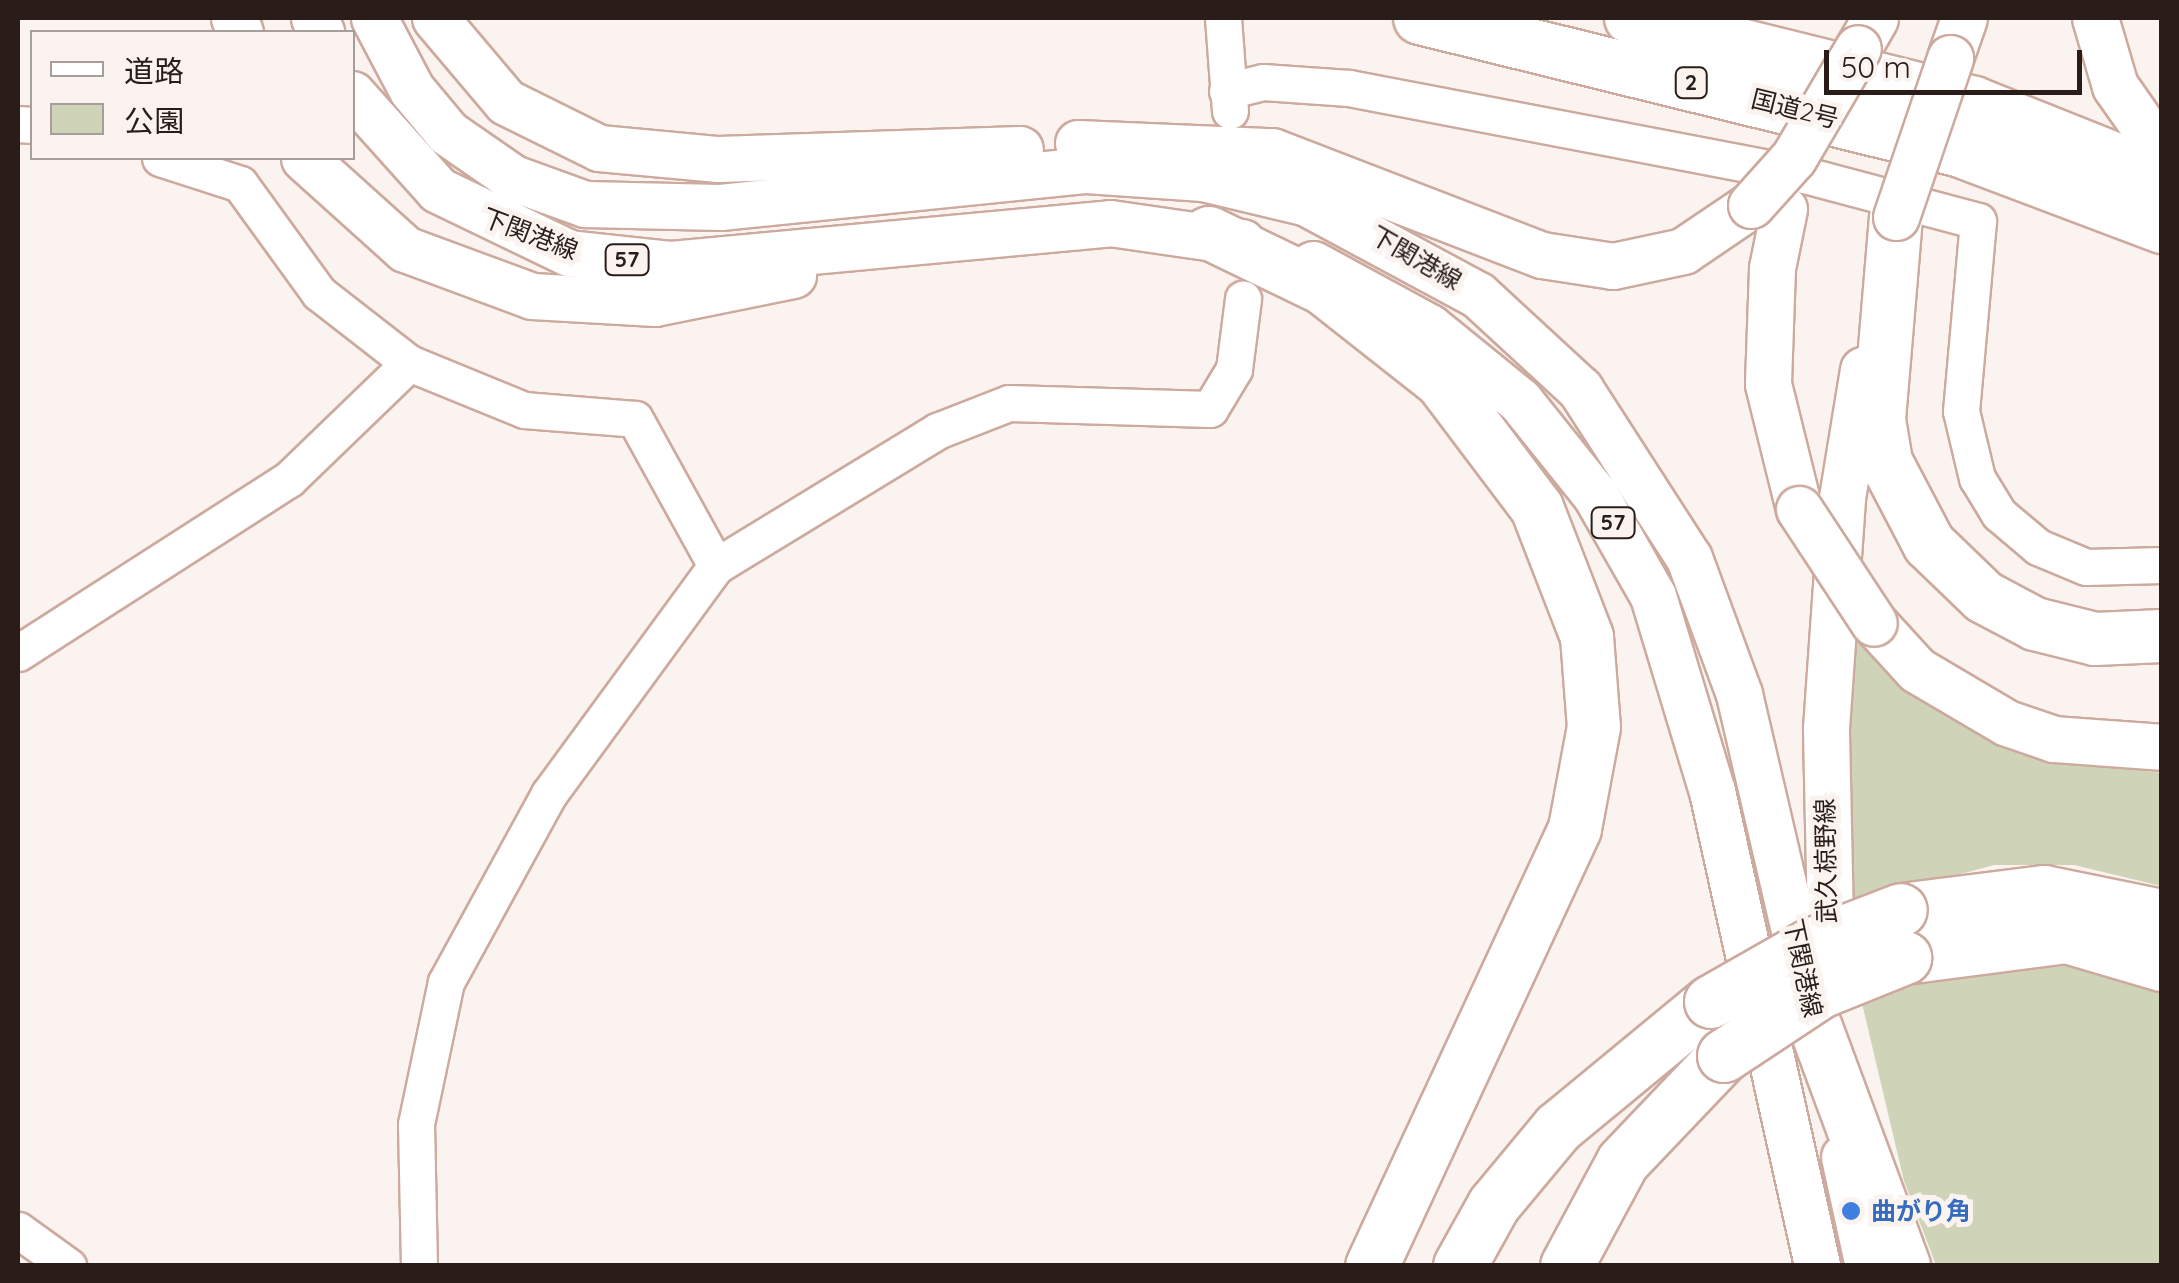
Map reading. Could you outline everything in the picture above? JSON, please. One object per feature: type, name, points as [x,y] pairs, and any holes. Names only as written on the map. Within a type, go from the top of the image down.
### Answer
[{"type":"highway","name":"国道2号","points":[[1420,18],[2040,178],[2162,226]]},
{"type":"highway","name":"国道2号","points":[[1631,18],[1974,102],[2162,178]]},
{"type":"highway","points":[[2040,178],[2162,250]]},
{"type":"highway","points":[[1896,217],[1879,420],[1886,462],[1929,544],[1984,596],[2035,624],[2096,639],[2162,636]]},
{"type":"highway","points":[[1209,233],[1323,288],[1442,382],[1537,508],[1587,637],[1594,727],[1575,829],[1372,1266]]},
{"type":"highway","points":[[1567,1266],[1623,1162],[1724,1056],[1903,934],[2044,892],[2162,916]]},
{"type":"highway","points":[[1460,1266],[1494,1205],[1558,1128],[1711,1002],[1814,944],[1903,934],[2068,937],[2162,965]]},
{"type":"highway","points":[[1816,1028],[1904,1266]]},
{"type":"main road","name":"下関港線","points":[[374,18],[412,90],[480,158],[585,204],[669,210],[1086,170],[1203,178],[1307,203],[1420,258],[1532,340],[1622,445],[1668,516],[1716,625],[1816,1028],[1868,1266]]},
{"type":"main road","points":[[435,18],[478,75],[531,121],[617,152],[1033,149],[1164,140],[1272,151],[1374,182],[1542,254],[1613,266],[1683,251],[1768,207]]},
{"type":"main road","points":[[2094,18],[2115,86],[2162,153]]},
{"type":"main road","points":[[1866,33],[1768,207],[1772,268],[1768,384],[1799,509],[1874,623],[1917,670],[2007,723],[2054,739],[2162,747]]},
{"type":"main road","name":"武久椋野線","points":[[1878,1266],[1868,1169],[1830,958],[1826,728],[1842,498],[1896,217],[1957,38]]},
{"type":"main road","name":"下関港線","points":[[355,99],[438,190],[569,253],[671,264],[950,232],[1110,223],[1209,233],[1324,268],[1441,336],[1540,424],[1626,544],[1674,651],[1817,1266]]},
{"type":"main road","points":[[872,190],[1033,149],[1203,178]]},
{"type":"main road","points":[[306,160],[405,249],[478,281],[580,306],[744,288],[950,232]]},
{"type":"street","points":[[1223,18],[1227,92],[1263,82],[1349,88],[1805,175],[1978,222],[1961,411],[1977,478],[1998,514],[2038,547],[2086,567],[2162,565]]},
{"type":"street","points":[[166,160],[240,184],[319,293],[408,363],[524,410],[635,419],[716,566]]},
{"type":"street","points":[[419,1266],[416,1124],[446,982],[549,794],[716,566],[937,432],[1009,403],[1210,409],[1234,368],[1243,299]]},
{"type":"street","points":[[18,654],[289,479],[408,363]]},
{"type":"street","points":[[18,1230],[68,1266]]},
{"type":"green space","points":[[1854,633],[1901,681],[1971,727],[2050,758],[2161,773],[2161,886],[2074,865],[1994,865],[1843,906]]},
{"type":"green space","points":[[2039,957],[2161,993],[2161,1265],[1936,1265],[1904,1181],[1861,999],[1888,983]]},
{"type":"place","name":"曲がり角","points":[[1851,1211]]}]
